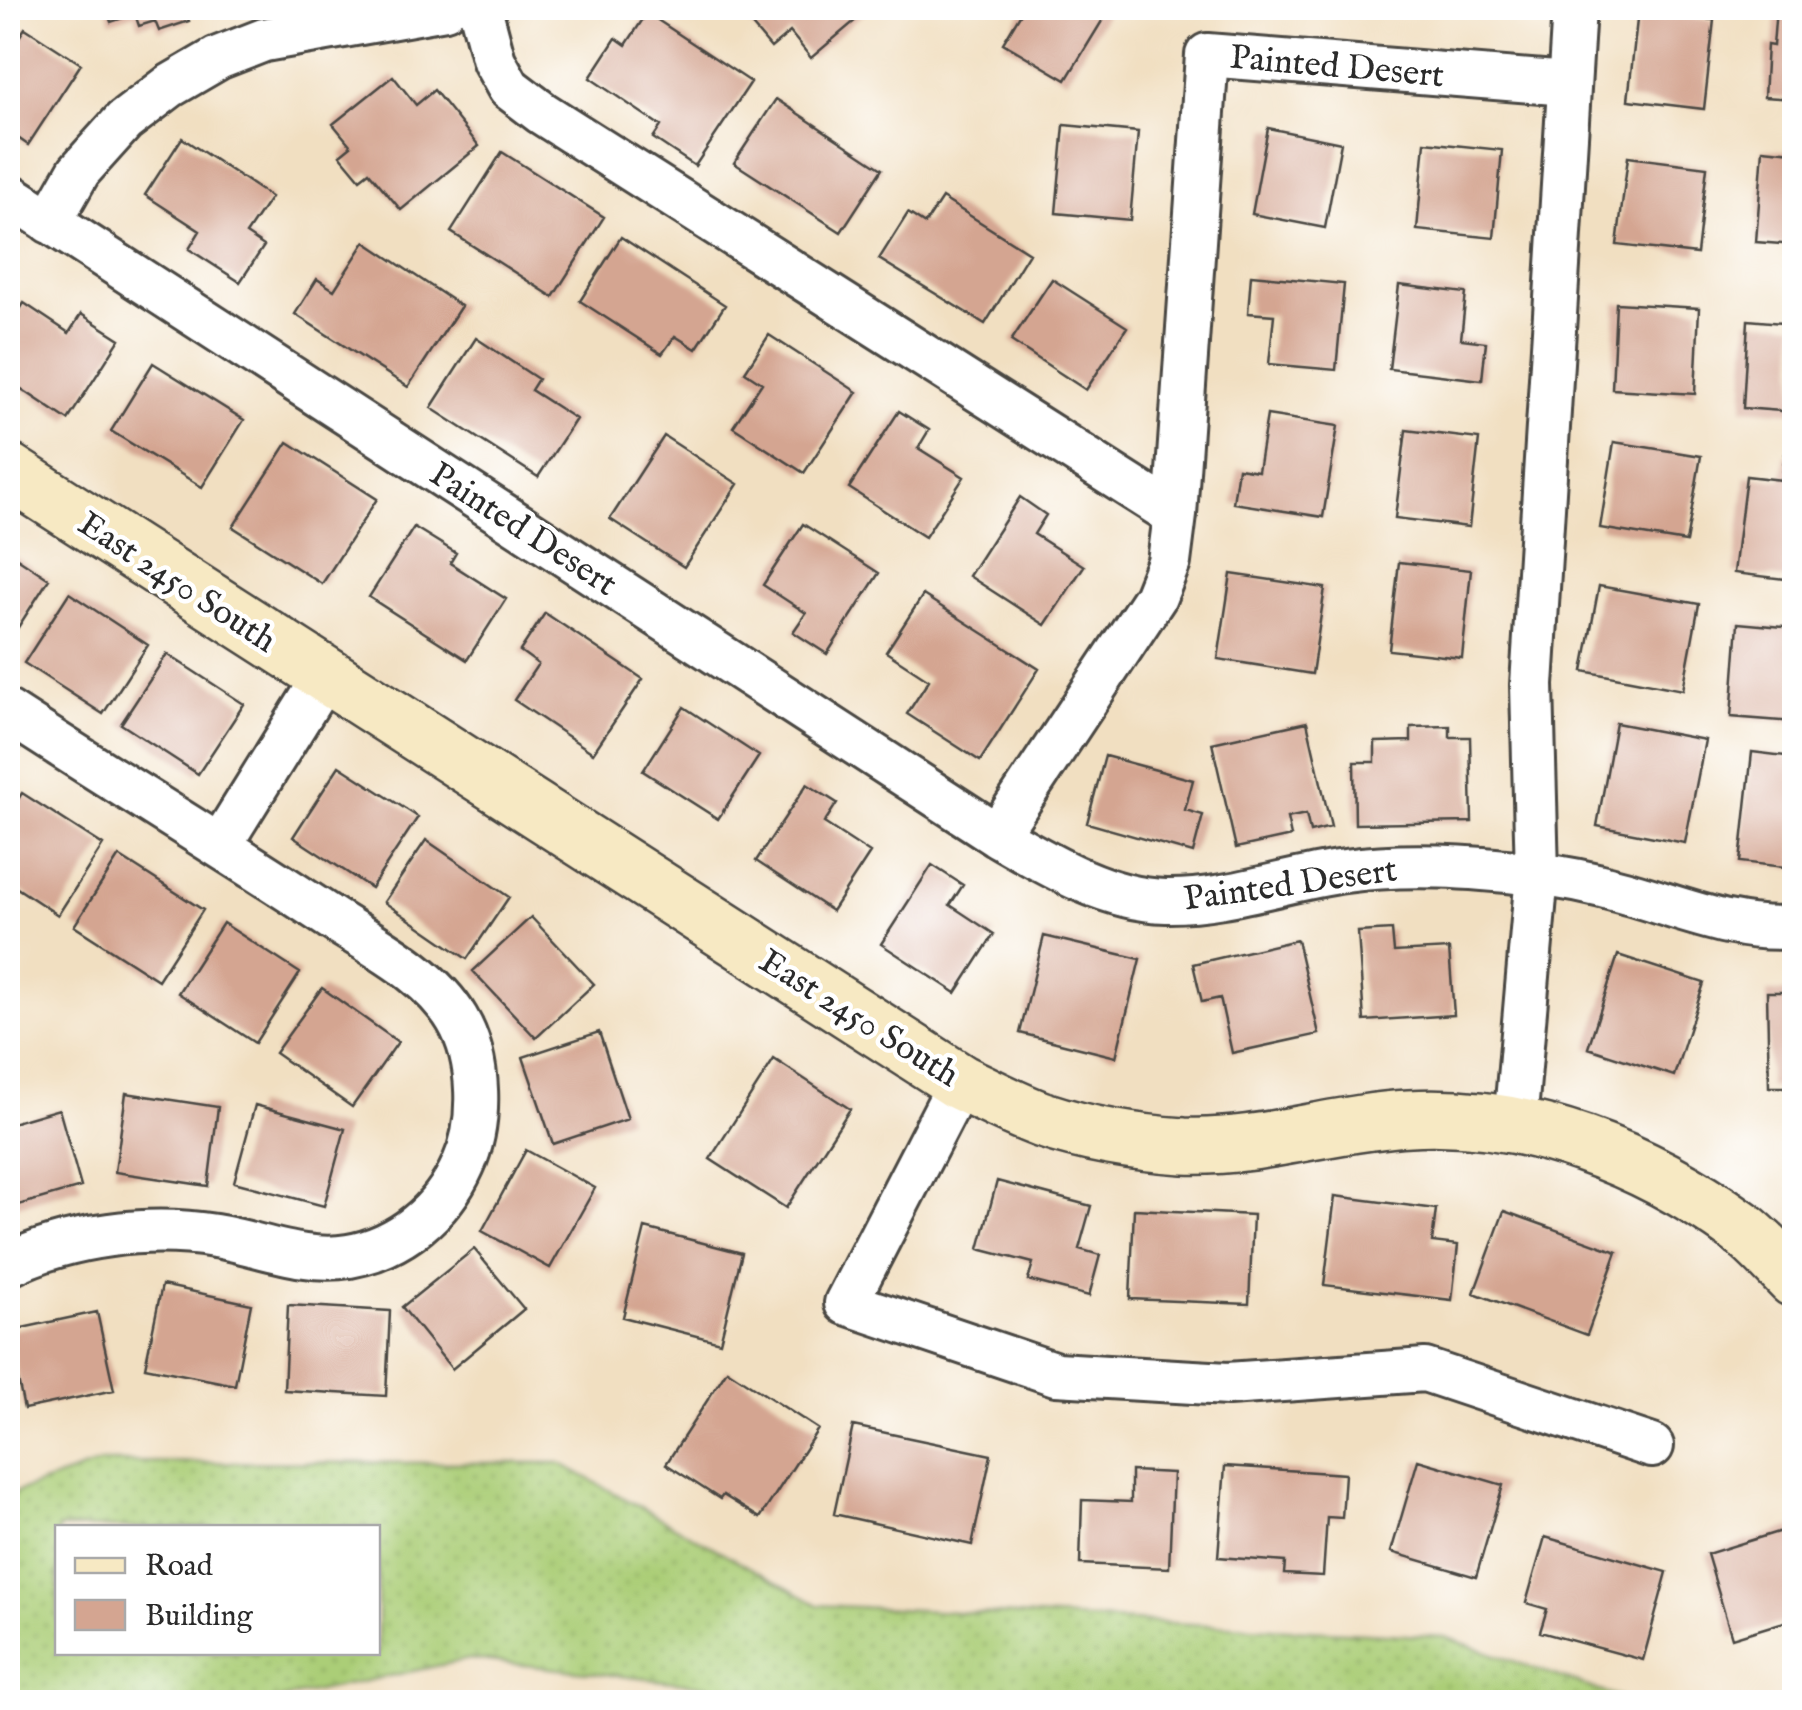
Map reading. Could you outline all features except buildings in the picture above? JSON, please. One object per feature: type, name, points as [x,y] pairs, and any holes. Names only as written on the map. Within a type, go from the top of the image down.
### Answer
[{"type":"street","points":[[50,222],[79,170],[124,121],[170,86],[218,58],[264,40],[445,8]]},
{"type":"street","points":[[480,8],[494,61],[509,88],[542,113],[1175,515]]},
{"type":"street","points":[[1515,1124],[1537,874],[1532,685],[1574,8]]},
{"type":"street","name":"Painted Desert","points":[[998,835],[1155,596],[1169,562],[1207,55],[1568,84]]},
{"type":"street","name":"Painted Desert","points":[[8,194],[1061,872],[1111,890],[1164,901],[1344,871],[1413,865],[1537,874],[1621,891],[1724,922],[1779,929],[1794,927]]},
{"type":"street","name":"East 2450 South","points":[[8,471],[960,1082],[1042,1120],[1112,1138],[1186,1146],[1255,1141],[1410,1118],[1515,1124],[1598,1149],[1668,1180],[1743,1229],[1794,1280]]},
{"type":"street","points":[[220,845],[325,676]]},
{"type":"street","points":[[8,1266],[29,1254],[92,1239],[156,1231],[214,1236],[296,1255],[347,1256],[389,1244],[421,1223],[453,1186],[471,1148],[478,1104],[472,1062],[458,1019],[424,980],[220,845],[10,720]]},
{"type":"street","points":[[960,1082],[846,1303],[1056,1374],[1228,1384],[1425,1370],[1652,1446]]},
{"type":"green space","points":[[103,1462],[560,1463],[818,1605],[1445,1637],[1631,1702],[852,1702],[470,1659],[266,1702],[8,1702],[8,1495]]}]
